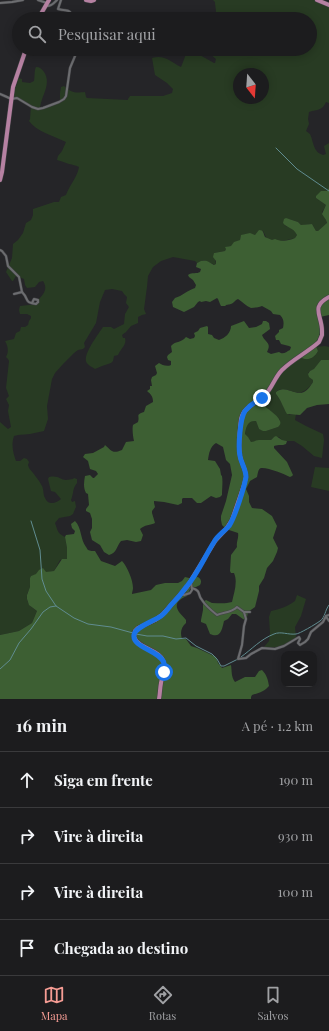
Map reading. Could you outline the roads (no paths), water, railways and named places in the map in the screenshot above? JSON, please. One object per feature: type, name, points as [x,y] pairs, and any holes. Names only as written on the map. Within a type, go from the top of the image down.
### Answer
[{"type":"main road","points":[[86,0],[94,0]]},
{"type":"main road","points":[[317,0],[329,5]]},
{"type":"main road","points":[[42,12],[47,3]]},
{"type":"main road","points":[[0,180],[13,86],[24,56]]},
{"type":"main road","points":[[159,699],[164,672],[164,663],[157,654],[137,643],[134,637],[135,631],[162,615],[181,594],[191,581],[215,541],[232,520],[244,485],[246,473],[239,451],[242,417],[251,405],[266,394],[281,371],[319,342],[322,331],[318,307],[320,303],[329,297]]},
{"type":"street","points":[[0,3],[23,0]]},
{"type":"street","points":[[38,0],[47,3],[48,6],[57,0]]},
{"type":"street","points":[[61,0],[58,9],[69,10],[71,12]]},
{"type":"street","points":[[0,94],[11,99],[17,98],[38,109],[59,102],[66,96],[70,68],[75,56]]},
{"type":"street","points":[[0,250],[6,256],[8,266],[19,277],[22,292],[28,302],[30,304],[32,303]]},
{"type":"street","points":[[14,294],[22,292]]},
{"type":"street","points":[[181,594],[184,595],[190,593],[192,588],[191,581]]},
{"type":"street","points":[[192,588],[199,592],[200,599],[217,615],[225,612],[231,612],[237,608],[244,612],[250,612]]},
{"type":"street","points":[[244,612],[246,619],[242,645],[238,658],[244,659],[262,648],[275,649],[289,644],[296,637],[299,637],[300,639],[298,643],[300,645],[308,639],[311,632],[328,616]]},
{"type":"street","points":[[328,616],[327,618],[329,621]]},
{"type":"waterway","points":[[276,148],[297,169],[329,191]]},
{"type":"waterway","points":[[31,521],[40,550],[42,579],[46,591],[56,606],[74,618],[88,624],[111,627],[133,633]]},
{"type":"waterway","points":[[241,657],[269,636],[279,633],[296,634],[322,620],[329,605]]},
{"type":"waterway","points":[[0,669],[10,660],[19,643],[43,612],[50,607],[56,606]]},
{"type":"waterway","points":[[136,634],[163,636],[176,639],[186,638],[196,646],[212,654],[221,666],[238,659]]}]
